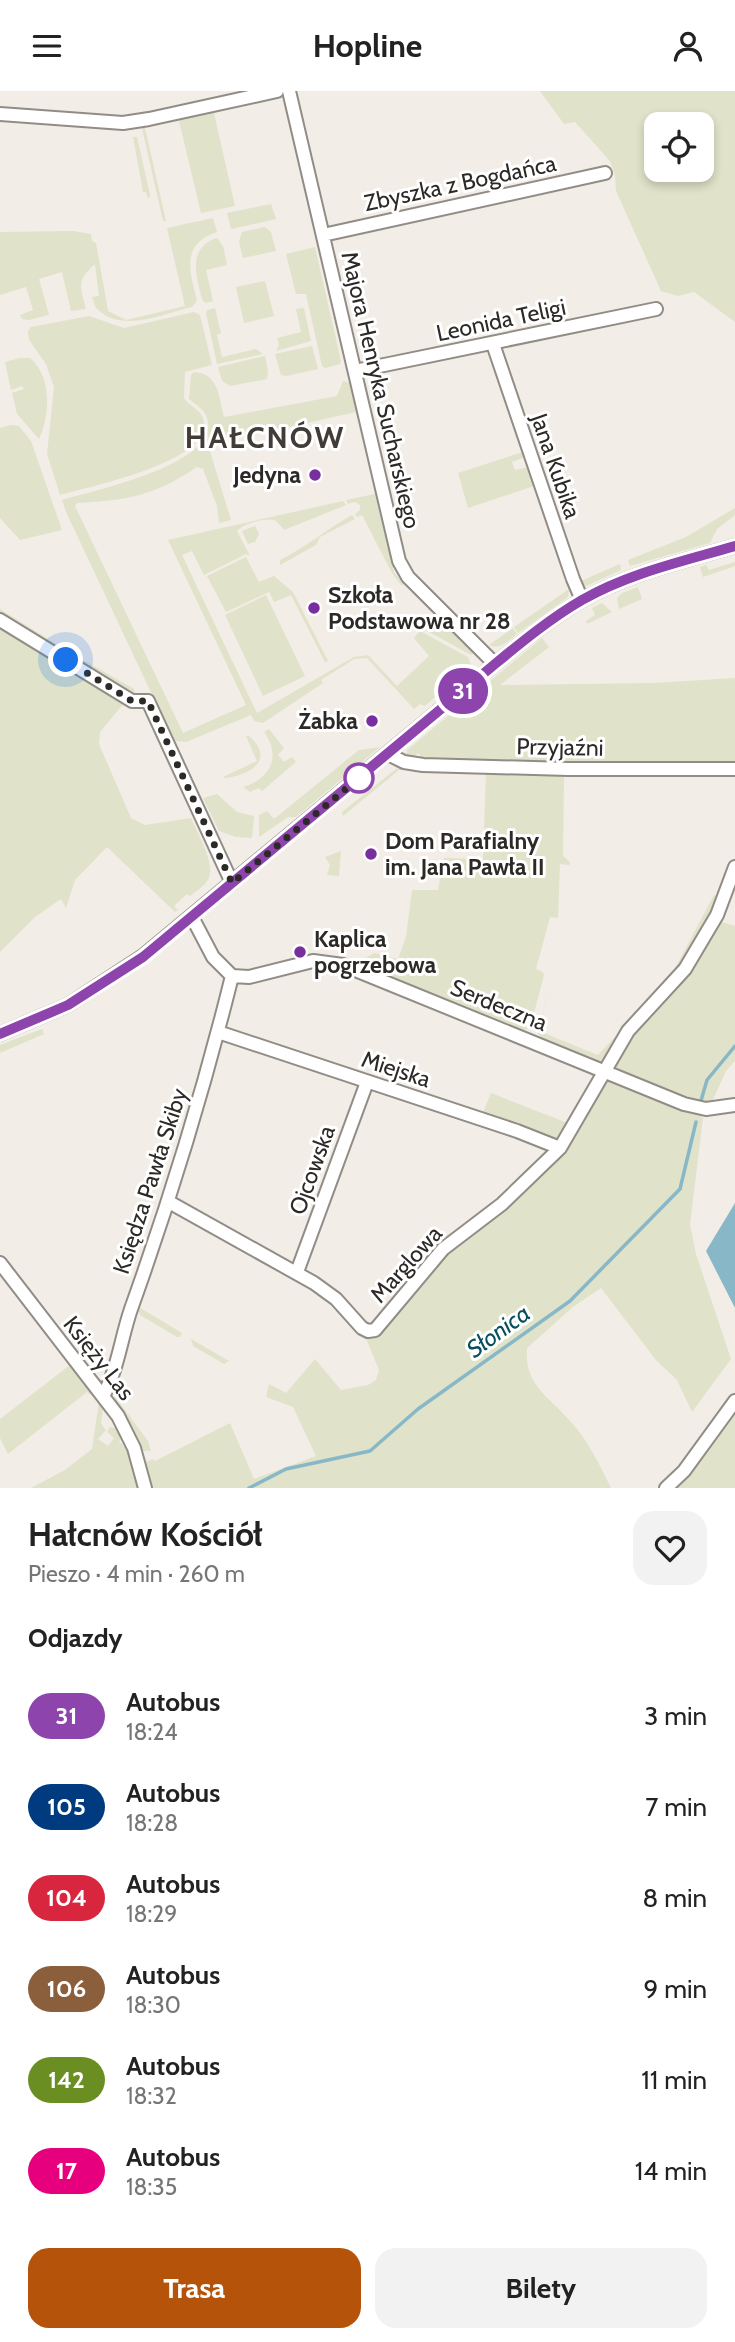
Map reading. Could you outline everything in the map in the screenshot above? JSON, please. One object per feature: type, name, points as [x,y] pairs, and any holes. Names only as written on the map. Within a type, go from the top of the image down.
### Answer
[{"type":"street","points":[[0,114],[123,123],[277,91]]},
{"type":"street","name":"Majora Henryka Sucharskiego","points":[[289,91],[401,566],[408,577],[495,664]]},
{"type":"street","name":"Zbyszka z Bogdańca","points":[[323,235],[605,173]]},
{"type":"street","name":"Leonida Teligi","points":[[355,371],[656,309]]},
{"type":"street","name":"Jana Kubika","points":[[493,344],[582,600]]},
{"type":"street","points":[[0,1034],[44,1017],[90,993],[143,957],[553,618],[582,600],[631,578],[735,546]]},
{"type":"street","points":[[0,620],[132,701],[148,701],[232,883]]},
{"type":"street","name":"Przyjaźni","points":[[388,754],[404,762],[423,765],[568,769],[735,769]]},
{"type":"street","points":[[606,1071],[628,1031],[685,968],[717,915],[735,867]]},
{"type":"street","points":[[192,917],[213,957],[232,976]]},
{"type":"street","name":"Serdeczna","points":[[232,976],[249,977],[313,961],[343,965],[696,1108],[714,1109],[735,1105]]},
{"type":"street","name":"Księdza Pawła Skiby","points":[[103,1396],[110,1384],[129,1315],[169,1202],[232,976]]},
{"type":"street","name":"Miejska","points":[[218,1032],[561,1148]]},
{"type":"street","name":"Marglowa","points":[[169,1202],[297,1272],[336,1299],[365,1331],[375,1330],[443,1249],[502,1204],[561,1148],[606,1071]]},
{"type":"street","name":"Ojcowska","points":[[297,1272],[367,1082]]},
{"type":"street","name":"Księży Las","points":[[0,1263],[103,1396],[128,1433],[145,1488]]},
{"type":"street","points":[[666,1488],[684,1471],[735,1401]]},
{"type":"green space","points":[[540,91],[735,91],[735,322],[694,292],[678,296],[661,291],[616,191],[610,161],[575,122],[564,124]]},
{"type":"green space","points":[[222,108],[224,110],[214,113],[235,206],[201,213],[179,121],[165,123]]},
{"type":"green space","points":[[150,124],[151,126],[145,128],[166,221],[163,221],[142,128]]},
{"type":"green space","points":[[133,137],[137,137],[150,195],[148,199],[146,192],[143,192]]},
{"type":"green space","points":[[271,204],[276,219],[231,229],[227,213]]},
{"type":"green space","points":[[213,218],[217,232],[197,244],[190,260],[197,301],[192,307],[142,320],[129,321],[117,320],[106,316],[96,308],[92,297],[99,296],[95,264],[81,284],[86,309],[71,311],[62,272],[39,279],[49,315],[22,319],[20,315],[33,310],[26,287],[0,295],[0,232],[73,231],[91,234],[92,241],[96,243],[108,311],[126,320],[185,306],[167,228]]},
{"type":"green space","points":[[265,227],[271,232],[276,251],[243,258],[239,242],[242,232]]},
{"type":"green space","points":[[217,238],[223,246],[227,265],[206,270],[213,301],[205,303],[196,272],[197,255],[201,248]]},
{"type":"green space","points":[[315,247],[341,361],[340,364],[325,368],[322,366],[306,294],[296,294],[286,254]]},
{"type":"green space","points":[[265,281],[274,316],[244,323],[236,287]]},
{"type":"green space","points":[[215,308],[221,333],[217,335],[222,357],[256,349],[263,354],[217,364],[206,313],[207,310]]},
{"type":"green space","points":[[304,308],[311,341],[276,351],[279,345],[277,338],[301,332],[296,309]]},
{"type":"green space","points":[[194,312],[200,315],[212,365],[185,372],[184,398],[203,418],[200,437],[188,450],[145,471],[60,495],[47,454],[54,387],[46,364],[29,340],[28,331],[31,327],[89,316],[124,328]]},
{"type":"green space","points":[[312,346],[318,369],[281,375],[275,354]]},
{"type":"green space","points":[[265,356],[267,379],[230,386],[222,381],[218,367]]},
{"type":"green space","points":[[30,358],[42,375],[45,385],[47,408],[39,439],[17,414],[12,393],[24,389],[22,386],[11,390],[5,362]]},
{"type":"green space","points":[[194,372],[202,373],[213,382],[224,417],[337,396],[343,381],[350,383],[356,412],[208,445],[231,520],[219,523],[217,506],[203,469],[197,467],[182,477],[140,495],[77,503],[75,506],[183,733],[246,705],[168,540],[343,501],[346,505],[284,530],[272,520],[255,521],[244,526],[237,531],[250,556],[246,554],[204,575],[192,551],[182,555],[257,713],[354,657],[368,655],[397,686],[429,656],[414,638],[420,631],[468,657],[471,665],[425,706],[420,704],[414,709],[367,658],[354,659],[263,723],[254,721],[251,715],[186,742],[176,741],[172,737],[62,500],[151,473],[176,462],[195,449],[206,434],[207,418],[189,399],[191,375]]},
{"type":"green space","points":[[19,426],[31,441],[62,530],[20,540],[0,518],[0,428]]},
{"type":"green space","points":[[523,452],[525,457],[512,462],[515,470],[528,467],[534,486],[468,508],[458,473]]},
{"type":"green space","points":[[375,494],[394,572],[404,585],[401,585],[392,573],[362,515],[357,517],[355,514],[360,510],[360,505],[355,502],[348,504],[346,500]]},
{"type":"green space","points":[[735,508],[735,515],[717,529],[710,543],[630,566],[628,560],[686,537]]},
{"type":"green space","points":[[352,515],[355,519],[320,537],[316,545],[280,565],[280,560]]},
{"type":"green space","points":[[255,526],[259,534],[255,542],[248,544],[242,531]]},
{"type":"green space","points":[[246,557],[259,582],[274,576],[293,592],[328,661],[325,662],[291,595],[274,602],[269,592],[226,612],[207,576]]},
{"type":"green space","points":[[735,562],[735,566],[703,577],[700,567],[706,565],[709,570]]},
{"type":"green space","points":[[620,564],[621,570],[586,586],[579,580],[578,574],[581,581]]},
{"type":"green space","points":[[638,587],[642,599],[619,609],[617,598],[622,593]]},
{"type":"green space","points":[[569,589],[568,597],[518,633],[514,627]]},
{"type":"green space","points":[[266,595],[305,676],[263,696],[225,615]]},
{"type":"green space","points":[[602,603],[612,612],[587,624],[586,621],[595,615],[592,608]]},
{"type":"green space","points":[[0,609],[69,652],[65,655],[0,615]]},
{"type":"green space","points":[[436,615],[474,652],[471,655],[422,628]]},
{"type":"green space","points":[[0,626],[124,703],[100,732],[99,744],[131,818],[145,825],[191,818],[208,859],[210,875],[207,881],[174,906],[178,910],[175,912],[107,847],[75,880],[66,908],[61,899],[35,917],[0,952]]},
{"type":"green space","points":[[513,628],[517,634],[507,642],[500,646],[489,645]]},
{"type":"green space","points":[[542,638],[549,647],[500,685],[654,683],[735,678],[735,764],[425,761],[418,753],[412,758],[406,758],[407,750]]},
{"type":"green space","points":[[73,654],[134,689],[136,695],[73,659]]},
{"type":"green space","points":[[269,729],[284,748],[278,755],[284,762],[292,757],[296,762],[262,791],[259,788],[250,792],[243,787],[260,779],[270,766],[272,750],[264,732]]},
{"type":"green space","points":[[246,736],[257,745],[260,759],[251,770],[243,774],[223,777],[257,761]]},
{"type":"green space","points":[[380,747],[296,817],[288,817],[259,837],[259,815],[267,811],[274,819],[359,750]]},
{"type":"green space","points":[[396,769],[405,770],[399,770],[343,816],[342,812]]},
{"type":"green space","points":[[486,772],[564,775],[563,856],[570,862],[569,865],[560,864],[558,918],[550,917],[536,969],[544,975],[530,1028],[520,1032],[363,966],[364,959],[374,953],[398,959],[406,937],[412,890],[438,890],[444,858],[483,859]]},
{"type":"green space","points":[[217,794],[237,812],[254,816],[252,838],[236,837],[219,831],[203,798]]},
{"type":"green space","points":[[341,851],[339,876],[327,875],[330,865],[325,857]]},
{"type":"green space","points":[[714,895],[720,898],[704,929],[692,951],[670,978]]},
{"type":"green space","points":[[719,921],[735,926],[735,1061],[726,1071],[710,1106],[705,1106],[612,1069],[623,1046]]},
{"type":"green space","points":[[550,979],[539,1031],[598,1055],[662,986],[605,1060],[598,1064],[551,1045],[538,1034]]},
{"type":"green space","points":[[42,1029],[44,1034],[0,1053],[0,1045]]},
{"type":"green space","points":[[578,1063],[598,1072],[599,1078],[562,1141],[558,1143],[361,1077],[361,1074],[482,1115],[491,1093],[570,1124],[596,1077],[576,1068]]},
{"type":"green space","points":[[605,1078],[696,1111],[703,1118],[690,1224],[696,1254],[731,1359],[692,1412],[677,1380],[656,1360],[601,1288],[573,1307],[527,1348],[527,1361],[534,1381],[582,1436],[611,1488],[150,1488],[143,1463],[153,1459],[155,1461],[230,1423],[254,1479],[316,1456],[293,1407],[266,1397],[269,1384],[286,1393],[315,1359],[341,1390],[368,1385],[376,1380],[379,1370],[365,1336],[370,1336],[434,1263],[482,1223],[500,1216],[510,1199],[560,1154]]},
{"type":"green space","points":[[137,1306],[182,1333],[180,1337],[140,1315]]},
{"type":"green space","points":[[191,1339],[229,1361],[224,1364],[193,1346]]},
{"type":"green space","points":[[57,1346],[85,1381],[91,1393],[90,1395],[87,1392],[8,1454],[0,1438],[0,1419],[70,1365]]},
{"type":"green space","points":[[114,1385],[122,1385],[119,1402],[148,1441],[151,1451],[140,1451],[115,1402]]},
{"type":"green space","points":[[99,1402],[103,1407],[101,1424],[106,1430],[98,1439],[108,1446],[114,1438],[107,1432],[110,1427],[119,1429],[119,1443],[130,1448],[140,1488],[31,1488],[65,1470],[92,1449]]},
{"type":"green space","points":[[735,1406],[735,1488],[674,1488],[707,1453]]},
{"type":"water","points":[[735,1203],[735,1308],[706,1251]]},
{"type":"waterway","name":"Słonica","points":[[700,1104],[707,1080],[735,1046]]},
{"type":"waterway","name":"Słonica","points":[[249,1488],[286,1469],[370,1451],[418,1409],[570,1301],[680,1189],[696,1122]]},
{"type":"bus line","name":"31","points":[[0,1034],[68,1005],[143,957],[553,618],[598,591],[675,563],[735,546]]},
{"type":"place","name":"Jedyna","points":[[315,475]]},
{"type":"place","name":"Szkoła Podstawowa nr 28","points":[[314,608]]},
{"type":"place","name":"Żabka","points":[[372,721]]},
{"type":"place","name":"Dom Parafialny im. Jana Pawła II","points":[[371,854]]},
{"type":"place","name":"Kaplica pogrzebowa","points":[[300,952]]},
{"type":"district","name":"HAŁCNÓW","points":[[265,437]]},
{"type":"route","points":[[66,660],[132,701],[148,701],[232,883],[359,778]]}]
